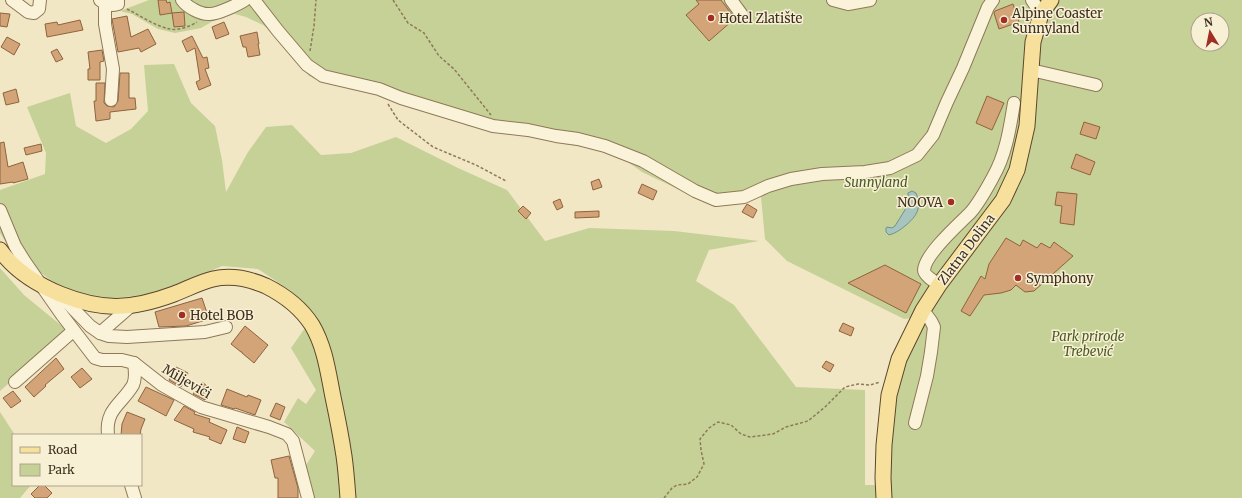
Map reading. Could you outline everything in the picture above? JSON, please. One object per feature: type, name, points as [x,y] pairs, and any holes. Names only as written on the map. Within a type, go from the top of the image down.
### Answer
[{"type":"main road","name":"Zlatna Dolina","points":[[884,498],[884,445],[889,395],[899,359],[923,310],[939,285],[1003,200],[1017,170],[1027,126],[1033,42],[1041,14],[1052,0]]},
{"type":"main road","points":[[4,256],[43,287],[74,300],[104,306],[131,306],[160,299],[213,279],[233,277],[254,281],[274,290],[290,300],[312,324],[323,348],[344,457],[348,498]]},
{"type":"street","points":[[12,0],[28,12],[34,13],[40,9],[40,0]]},
{"type":"street","points":[[182,0],[184,3],[201,13],[210,14],[239,4],[245,0]]},
{"type":"street","points":[[254,0],[278,32],[307,65],[323,76],[379,89],[401,98],[493,126],[528,130],[578,139],[605,146],[644,161],[695,191],[716,200],[744,197],[791,179],[822,174],[865,172],[890,168],[917,155],[933,135],[964,68],[988,7],[993,0]]},
{"type":"street","points":[[731,0],[742,15]]},
{"type":"street","points":[[833,0],[848,4],[870,0]]},
{"type":"street","points":[[1032,0],[1041,14]]},
{"type":"street","points":[[103,2],[111,6],[118,2]]},
{"type":"street","points":[[103,2],[105,24],[113,69],[112,100]]},
{"type":"street","points":[[1031,70],[1096,85]]},
{"type":"street","points":[[939,285],[925,273],[924,270],[943,239],[971,212],[994,176],[1004,153],[1014,103]]},
{"type":"street","points":[[0,210],[15,246],[25,262],[95,358],[102,360],[122,360],[134,363],[135,374],[133,385],[117,404],[110,416],[107,426],[108,434]]},
{"type":"street","points":[[58,293],[86,322],[100,333],[114,337],[206,332],[226,327]]},
{"type":"street","points":[[100,333],[131,306]]},
{"type":"street","points":[[915,423],[927,376],[934,327],[931,320],[923,310]]},
{"type":"street","points":[[15,382],[74,331]]},
{"type":"street","name":"Miljevići","points":[[134,363],[162,385],[201,407],[270,427],[287,434],[293,441],[308,498]]},
{"type":"street","points":[[131,486],[135,498]]},
{"type":"path","points":[[310,51],[316,0]]},
{"type":"path","points":[[393,0],[408,23],[424,33],[439,56],[454,69],[490,113],[493,126]]},
{"type":"path","points":[[118,2],[157,24],[172,30],[192,26],[210,14]]},
{"type":"path","points":[[379,89],[398,120],[433,147],[476,165],[506,181]]},
{"type":"path","points":[[664,498],[672,488],[677,485],[688,484],[697,477],[704,464],[700,450],[700,439],[709,428],[718,422],[731,424],[741,434],[750,437],[773,434],[786,427],[808,421],[845,387],[858,384],[870,385],[884,381],[894,374]]},
{"type":"green space","points":[[149,0],[1242,0],[1242,498],[307,498],[301,473],[315,451],[284,422],[298,398],[306,404],[316,390],[291,348],[314,315],[291,291],[258,269],[222,266],[173,288],[150,294],[108,299],[76,294],[49,279],[10,249],[0,233],[0,190],[45,174],[46,153],[27,107],[70,93],[76,126],[106,143],[131,129],[148,111],[144,65],[174,64],[191,103],[215,126],[222,160],[226,192],[248,152],[266,127],[292,125],[321,155],[351,153],[396,137],[458,168],[507,190],[545,241],[589,228],[674,231],[759,241],[709,250],[696,281],[734,305],[796,387],[865,390],[865,485],[882,485],[889,401],[945,271],[929,286],[911,318],[904,319],[787,261],[765,239],[761,197],[753,195],[704,200],[642,172],[618,155],[551,140],[468,126],[442,114],[348,85],[317,80],[309,76],[272,32],[263,25],[246,17],[235,14],[228,15],[220,17],[201,28],[175,33],[158,29],[132,14],[120,11]]},
{"type":"green space","points":[[0,268],[24,295],[68,331],[0,391]]},
{"type":"green space","points":[[0,412],[14,434],[12,434],[12,486],[30,486],[20,498],[0,498]]},
{"type":"water","points":[[912,191],[916,193],[918,198],[918,207],[915,215],[901,229],[889,235],[886,232],[886,228],[892,228],[895,226],[908,205],[908,193]]},
{"type":"building","points":[[158,0],[166,0],[167,3],[170,2],[172,13],[160,15]]},
{"type":"building","name":"Hotel Zlatište","points":[[696,0],[721,0],[733,16],[732,21],[709,41],[686,15],[699,4]]},
{"type":"building","points":[[1013,4],[1019,22],[999,29],[994,13],[995,11]]},
{"type":"building","points":[[184,12],[185,26],[174,27],[172,13]]},
{"type":"building","points":[[0,13],[10,14],[7,27],[0,26]]},
{"type":"building","points":[[127,16],[131,37],[148,29],[156,44],[141,52],[139,48],[118,52],[112,19]]},
{"type":"building","points":[[80,20],[83,30],[47,37],[45,24],[57,22],[58,25]]},
{"type":"building","points":[[224,22],[229,34],[216,39],[212,27]]},
{"type":"building","points":[[257,32],[260,55],[248,57],[246,47],[243,47],[240,36]]},
{"type":"building","points":[[192,36],[203,58],[207,57],[209,68],[205,69],[211,85],[199,90],[196,82],[200,80],[195,48],[187,52],[182,41]]},
{"type":"building","points":[[7,37],[20,44],[14,55],[1,47]]},
{"type":"building","points":[[57,49],[63,59],[56,62],[51,52]]},
{"type":"building","points":[[102,50],[104,61],[100,62],[100,80],[88,80],[88,69],[90,69],[88,52]]},
{"type":"building","points":[[120,73],[129,73],[129,98],[135,98],[136,109],[110,112],[110,119],[96,121],[94,101],[96,101],[96,83],[105,83],[104,103],[107,106],[114,107],[118,101]]},
{"type":"building","points":[[16,89],[19,102],[6,105],[3,93]]},
{"type":"building","points":[[987,96],[1004,103],[992,130],[976,123]]},
{"type":"building","points":[[1084,122],[1100,127],[1096,139],[1080,134]]},
{"type":"building","points":[[4,142],[8,167],[23,162],[28,179],[13,183],[0,184],[0,143]]},
{"type":"building","points":[[41,144],[42,151],[26,155],[24,148]]},
{"type":"building","points":[[1076,154],[1095,162],[1090,175],[1071,168]]},
{"type":"building","points":[[599,179],[602,187],[593,190],[591,182]]},
{"type":"building","points":[[642,184],[657,191],[653,200],[638,193]]},
{"type":"building","points":[[1057,192],[1077,194],[1074,225],[1060,223],[1062,206],[1055,205]]},
{"type":"building","points":[[560,199],[563,207],[557,210],[553,202]]},
{"type":"building","points":[[747,204],[757,210],[753,218],[742,212]]},
{"type":"building","points":[[523,206],[531,213],[526,219],[518,211]]},
{"type":"building","points":[[599,211],[599,217],[575,218],[575,212]]},
{"type":"building","name":"Symphony","points":[[1006,238],[1020,246],[1023,240],[1037,248],[1041,243],[1050,248],[1054,242],[1073,256],[1034,291],[1025,292],[1016,285],[1011,290],[984,295],[970,316],[961,311],[981,276],[985,279],[989,264]]},
{"type":"building","points":[[885,265],[921,284],[906,313],[848,283]]},
{"type":"building","name":"Hotel BOB","points":[[202,298],[209,319],[186,326],[159,327],[155,312]]},
{"type":"building","points":[[843,323],[854,328],[851,336],[839,331]]},
{"type":"building","points":[[245,326],[268,345],[254,363],[231,344]]},
{"type":"building","points":[[56,358],[64,369],[45,385],[46,386],[34,397],[25,387]]},
{"type":"building","points":[[826,361],[834,365],[830,372],[822,367]]},
{"type":"building","points":[[176,367],[188,373],[181,387],[169,380]]},
{"type":"building","points":[[82,368],[92,379],[80,388],[71,377]]},
{"type":"building","points":[[202,382],[212,390],[205,400],[193,394]]},
{"type":"building","points":[[146,387],[174,400],[166,416],[138,401]]},
{"type":"building","points":[[227,389],[247,397],[248,395],[261,400],[255,415],[221,405]]},
{"type":"building","points":[[13,391],[21,401],[11,408],[3,398]]},
{"type":"building","points":[[276,403],[285,407],[280,420],[270,416]]},
{"type":"building","points":[[184,406],[195,412],[194,414],[210,419],[209,422],[227,430],[221,444],[209,439],[210,437],[193,432],[194,429],[174,420]]},
{"type":"building","points":[[127,412],[145,419],[140,434],[121,434],[122,424]]},
{"type":"building","points":[[237,427],[249,432],[245,443],[233,439]]},
{"type":"building","points":[[289,456],[298,488],[298,498],[278,498],[278,478],[275,478],[271,460]]},
{"type":"building","points":[[39,486],[45,486],[52,493],[47,498],[35,498],[31,494]]},
{"type":"place","name":"Hotel Zlatište","points":[[711,18]]},
{"type":"place","name":"Alpine Coaster Sunnyland","points":[[1004,20]]},
{"type":"place","name":"NOOVA","points":[[951,202]]},
{"type":"place","name":"Symphony","points":[[1018,278]]},
{"type":"place","name":"Hotel BOB","points":[[182,315]]},
{"type":"park label","name":"Sunnyland","points":[[876,182]]},
{"type":"park label","name":"Park prirode Trebević","points":[[1088,344]]}]
